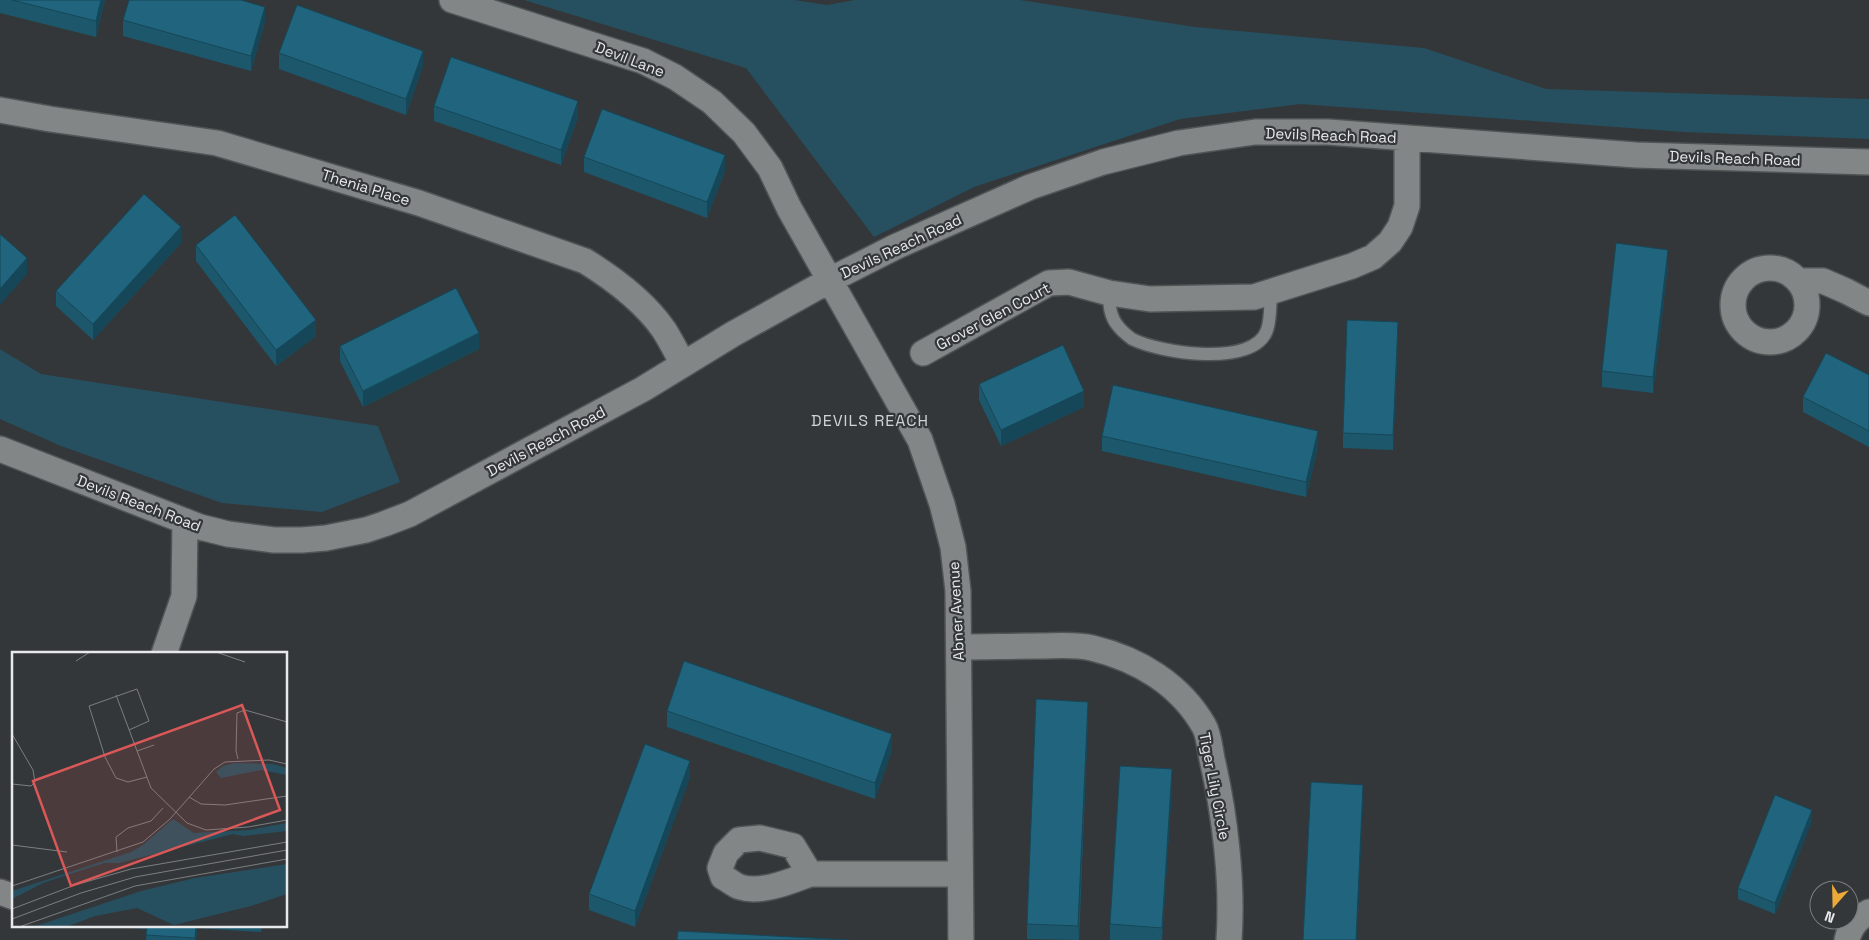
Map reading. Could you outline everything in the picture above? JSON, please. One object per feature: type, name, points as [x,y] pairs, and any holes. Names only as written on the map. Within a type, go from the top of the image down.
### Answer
[{"type":"street","name":"Devil Lane","points":[[452,0],[644,61],[676,77],[712,102],[744,133],[770,168],[789,208],[830,280]]},
{"type":"street","name":"Thenia Place","points":[[0,110],[217,143],[419,203],[585,261],[606,274],[637,299],[663,329],[683,364]]},
{"type":"street","name":"Devils Reach Road","points":[[0,449],[200,528],[274,540],[326,538],[366,530],[410,514],[634,394],[830,280],[895,247],[1030,187],[1103,162],[1178,143],[1255,132],[1328,132],[1636,155],[1869,162]]},
{"type":"street","name":"Grover Glen Court","points":[[923,353],[1049,283],[1069,282],[1109,294],[1150,299],[1254,297],[1373,257],[1390,242],[1400,227],[1407,206],[1407,138]]},
{"type":"street","name":"Abner Avenue","points":[[830,280],[920,440],[940,494],[953,547],[958,591],[961,940]]},
{"type":"street","points":[[1799,282],[1823,282],[1837,286],[1869,304]]},
{"type":"street","points":[[165,652],[184,596],[186,522]]},
{"type":"street","name":"Tiger Lily Circle","points":[[959,647],[1069,646],[1090,648],[1123,657],[1159,676],[1185,700],[1205,728],[1218,783],[1226,839],[1229,940]]},
{"type":"street","points":[[810,874],[960,874]]},
{"type":"street","points":[[0,892],[12,896]]},
{"type":"street","points":[[1847,940],[1850,930],[1861,916],[1869,912]]},
{"type":"lane","points":[[1109,294],[1110,308],[1117,326],[1131,338],[1155,347],[1198,354],[1238,352],[1256,344],[1267,330],[1271,292]]},
{"type":"shaded area","points":[[524,0],[794,0],[827,5],[855,0],[1020,0],[1195,27],[1424,48],[1546,89],[1869,99],[1869,139],[1684,132],[1300,104],[1180,119],[974,187],[874,237],[746,68]]},
{"type":"shaded area","points":[[0,349],[41,374],[378,426],[400,482],[322,512],[222,503],[61,446],[0,419]]},
{"type":"building","points":[[12,0],[101,0],[96,21]]},
{"type":"building","points":[[129,0],[241,0],[265,7],[251,56],[123,20]]},
{"type":"building","points":[[297,5],[423,51],[406,99],[279,53]]},
{"type":"building","points":[[451,57],[578,101],[561,150],[434,106]]},
{"type":"building","points":[[602,109],[725,155],[707,202],[584,157]]},
{"type":"building","points":[[144,194],[181,227],[93,324],[56,291]]},
{"type":"building","points":[[235,215],[316,320],[276,350],[196,245]]},
{"type":"building","points":[[0,234],[27,258],[0,289]]},
{"type":"building","points":[[1616,243],[1668,250],[1653,377],[1602,371]]},
{"type":"building","points":[[456,288],[479,333],[363,391],[340,346]]},
{"type":"building","points":[[1347,320],[1398,322],[1393,435],[1343,433]]},
{"type":"building","points":[[1063,345],[1084,391],[1001,430],[979,384]]},
{"type":"building","points":[[1826,353],[1869,375],[1869,431],[1803,397]]},
{"type":"building","points":[[1113,385],[1318,431],[1306,482],[1102,436]]},
{"type":"building","points":[[684,661],[892,734],[875,783],[667,711]]},
{"type":"building","points":[[1036,699],[1088,702],[1078,926],[1027,924]]},
{"type":"building","points":[[645,744],[690,761],[635,911],[589,894]]},
{"type":"building","points":[[1120,766],[1172,769],[1162,928],[1110,924]]},
{"type":"building","points":[[1311,782],[1363,785],[1356,940],[1303,940]]},
{"type":"building","points":[[1775,795],[1812,810],[1775,903],[1738,888]]},
{"type":"building","points":[[147,928],[196,928],[195,938],[146,935]]},
{"type":"building","points":[[678,931],[850,940],[677,940]]},
{"type":"district","name":"DEVILS REACH","points":[[870,420]]}]
